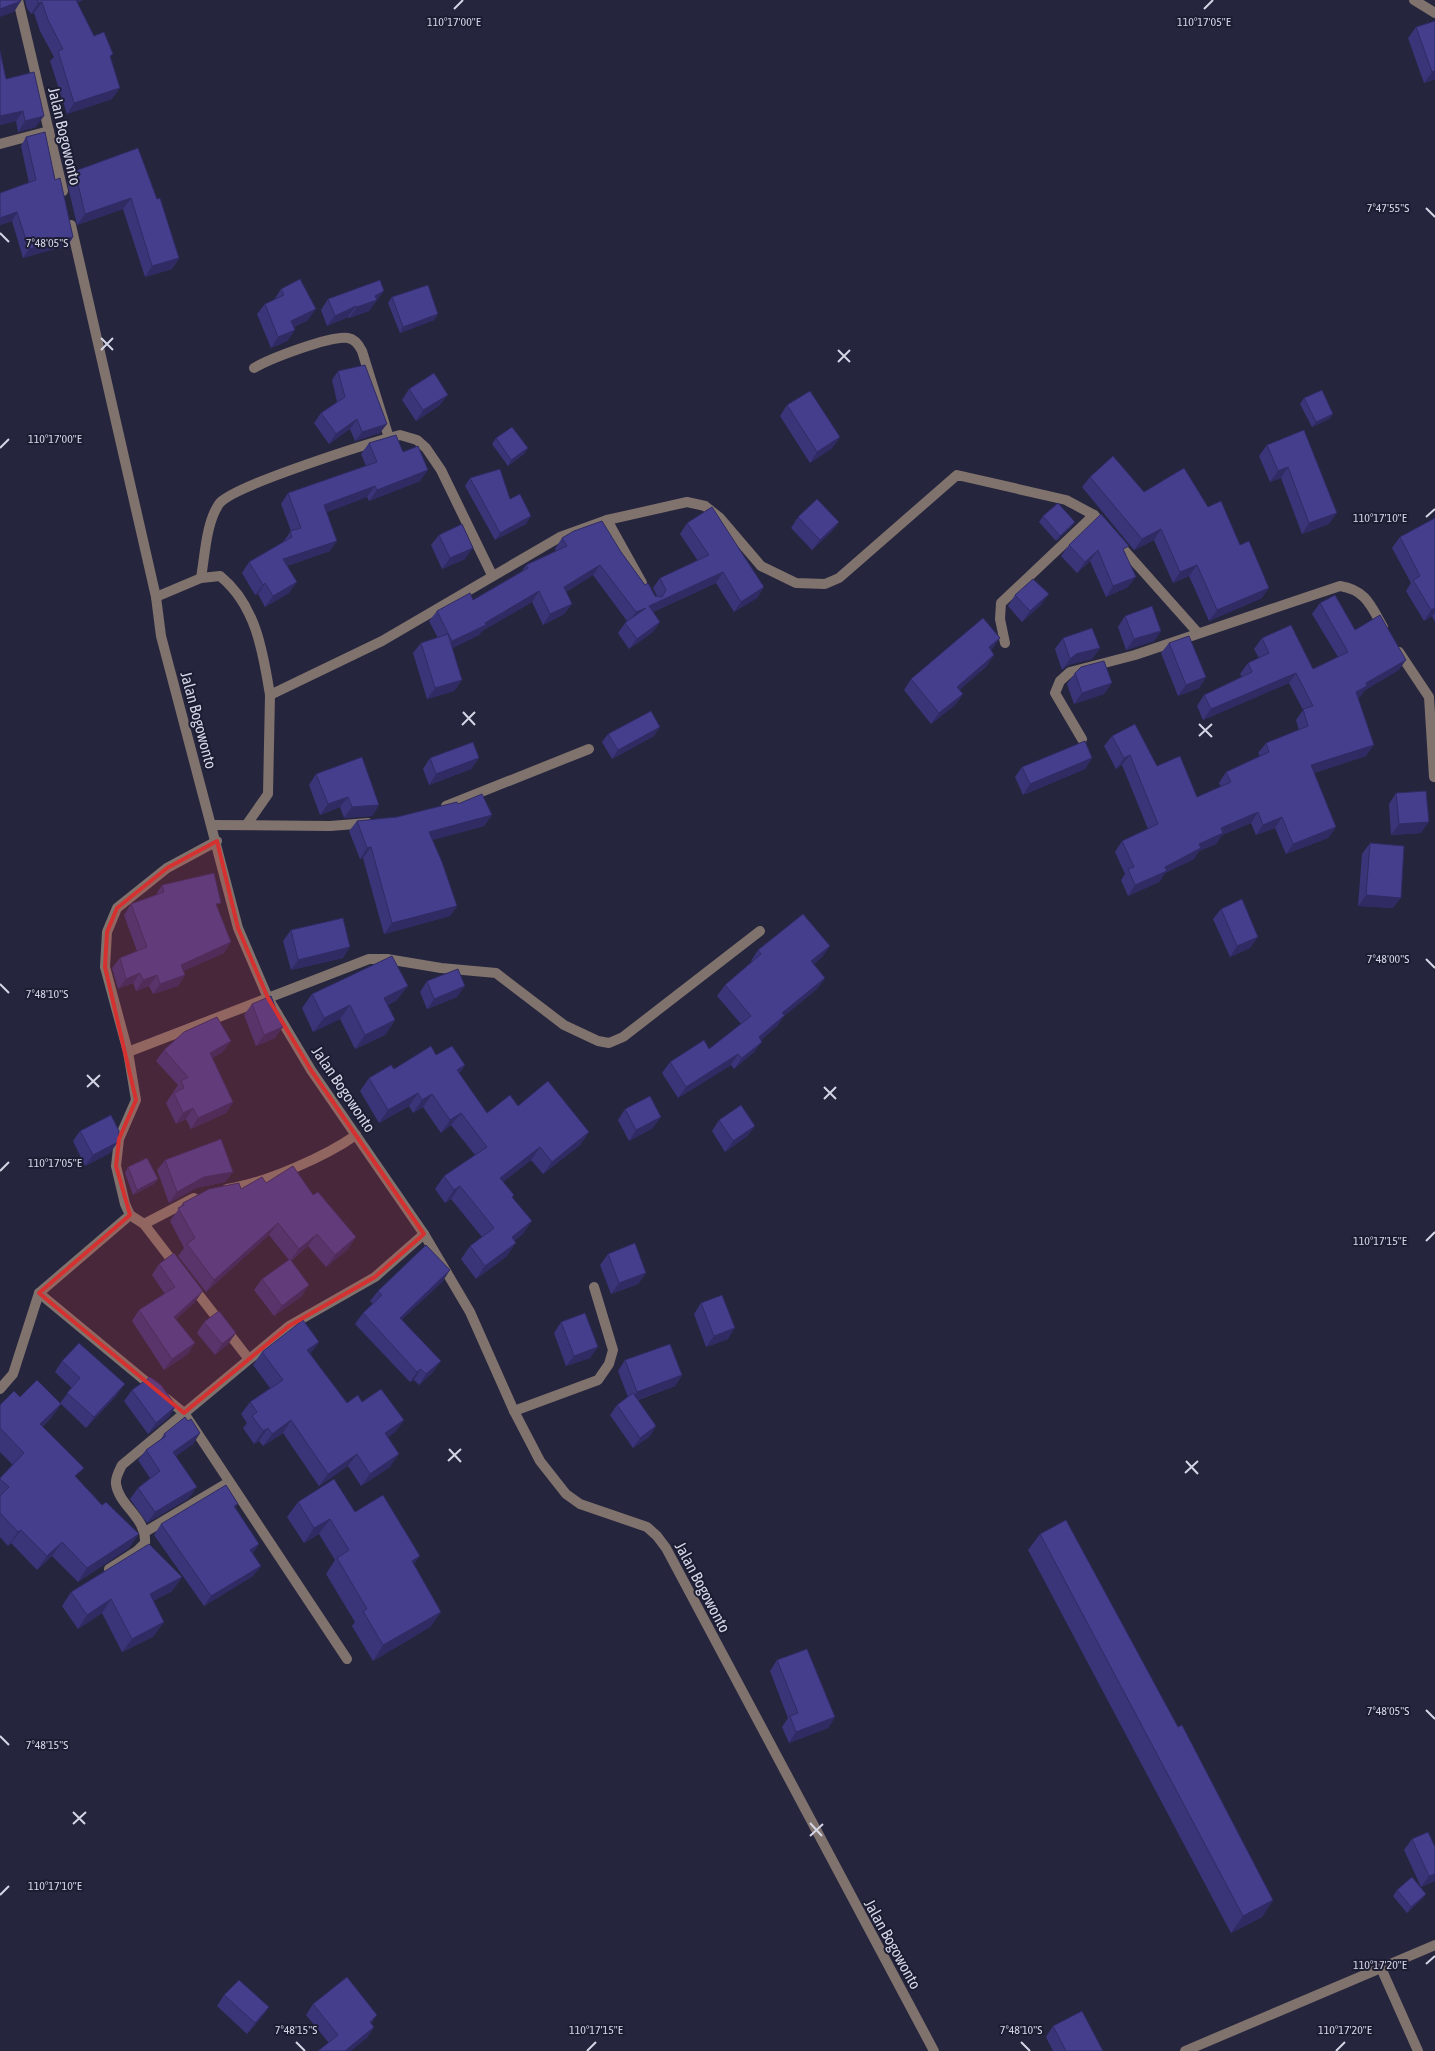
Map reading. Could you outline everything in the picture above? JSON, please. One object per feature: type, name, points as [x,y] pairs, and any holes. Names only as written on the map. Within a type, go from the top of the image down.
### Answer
[{"type":"street","name":"Jalan Bogowonto","points":[[18,0],[64,198]]},
{"type":"street","points":[[1414,0],[1435,13]]},
{"type":"street","points":[[0,144],[49,131]]},
{"type":"street","name":"Jalan Bogowonto","points":[[69,218],[156,597],[161,636],[217,841],[238,928],[268,998],[311,1070],[424,1234],[470,1312],[514,1411],[540,1461],[566,1494],[580,1504],[647,1528],[658,1536],[666,1548],[934,2051]]},
{"type":"street","points":[[254,368],[273,357],[345,337],[354,339],[362,351],[389,438]]},
{"type":"street","points":[[201,578],[213,514],[220,502],[253,483],[400,435],[408,436],[426,448],[441,470],[492,574]]},
{"type":"street","points":[[270,695],[382,641],[492,574],[560,537],[607,520],[687,502],[705,506],[720,518],[761,566],[796,583],[825,584],[839,578],[957,474],[1066,500],[1094,516],[1198,633]]},
{"type":"street","points":[[1005,643],[1000,618],[1001,603],[1094,516]]},
{"type":"street","points":[[607,520],[647,593]]},
{"type":"street","points":[[156,597],[201,578],[220,576],[243,598],[262,645],[270,695],[268,794],[247,824]]},
{"type":"street","points":[[1082,739],[1055,693],[1060,681],[1070,672],[1135,655],[1340,586],[1354,588],[1364,596],[1391,640],[1432,697],[1434,777]]},
{"type":"street","points":[[434,810],[589,749]]},
{"type":"street","points":[[212,825],[330,826],[379,822]]},
{"type":"street","points":[[217,841],[167,868],[117,908],[107,932],[105,967],[128,1052],[136,1100],[118,1139],[116,1166],[125,1204],[130,1215],[144,1224],[248,1358]]},
{"type":"street","points":[[128,1052],[369,959],[387,959],[441,968],[496,973],[564,1025],[598,1041],[609,1043],[623,1037],[760,931]]},
{"type":"street","points":[[218,1190],[247,1185],[314,1159],[336,1149],[356,1135]]},
{"type":"street","points":[[144,1224],[205,1193]]},
{"type":"street","points":[[0,1389],[13,1374],[39,1293],[130,1215]]},
{"type":"street","points":[[98,1576],[145,1543],[145,1532],[119,1492],[116,1478],[122,1465],[248,1358],[289,1326],[376,1277],[424,1234]]},
{"type":"street","points":[[514,1411],[598,1380],[604,1373],[614,1350],[594,1287]]},
{"type":"street","points":[[39,1293],[184,1413],[347,1659]]},
{"type":"street","points":[[145,1532],[229,1482]]},
{"type":"street","points":[[1185,2051],[1435,1945]]},
{"type":"street","points":[[1381,1968],[1418,2051]]},
{"type":"highlighted area","points":[[217,841],[238,928],[268,998],[311,1070],[424,1234],[375,1277],[289,1326],[184,1413],[39,1293],[130,1215],[116,1166],[119,1139],[136,1100],[105,967],[107,932],[117,908],[167,868]]},
{"type":"building","points":[[0,0],[21,0],[21,1],[0,9]]},
{"type":"building","points":[[37,0],[76,0],[94,36],[104,32],[113,54],[110,56],[120,88],[74,103],[58,51],[63,49],[48,20],[42,2],[38,3]]},
{"type":"building","points":[[1435,21],[1435,71],[1432,72],[1416,27]]},
{"type":"building","points":[[0,51],[6,79],[34,72],[44,116],[25,121],[23,111],[0,116]]},
{"type":"building","points":[[45,132],[55,180],[60,178],[73,237],[29,249],[17,212],[0,218],[0,193],[36,180],[26,137]]},
{"type":"building","points":[[138,148],[157,199],[160,198],[179,258],[152,266],[131,198],[85,214],[75,171]]},
{"type":"building","points":[[300,279],[316,309],[291,321],[295,330],[278,337],[265,304],[284,295],[281,289]]},
{"type":"building","points":[[380,280],[384,291],[375,296],[377,300],[356,306],[335,316],[328,299]]},
{"type":"building","points":[[428,285],[438,314],[403,327],[392,297]]},
{"type":"building","points":[[365,365],[387,424],[362,432],[357,419],[336,434],[321,413],[345,397],[338,371]]},
{"type":"building","points":[[434,373],[448,395],[423,410],[409,389]]},
{"type":"building","points":[[1322,390],[1333,414],[1316,422],[1304,398]]},
{"type":"building","points":[[810,391],[840,437],[817,452],[787,405]]},
{"type":"building","points":[[512,427],[528,448],[511,460],[496,438]]},
{"type":"building","points":[[1304,430],[1337,513],[1309,523],[1288,467],[1278,471],[1267,445]]},
{"type":"building","points":[[396,435],[403,452],[418,446],[428,470],[377,490],[375,486],[324,505],[337,541],[283,559],[297,582],[273,596],[265,583],[263,585],[249,562],[292,537],[290,531],[301,528],[288,493],[377,462],[369,443]]},
{"type":"building","points":[[1113,456],[1144,492],[1184,468],[1208,507],[1221,501],[1240,545],[1249,541],[1269,588],[1217,610],[1197,565],[1180,572],[1161,529],[1142,539],[1090,477]]},
{"type":"building","points":[[500,469],[510,499],[520,494],[531,516],[500,533],[470,478]]},
{"type":"building","points":[[817,499],[839,522],[820,540],[798,517]]},
{"type":"building","points":[[1058,503],[1075,522],[1060,536],[1043,516]]},
{"type":"building","points":[[712,507],[764,587],[741,602],[723,572],[649,606],[660,622],[637,639],[625,623],[646,608],[636,612],[600,565],[564,587],[572,604],[550,614],[539,591],[485,623],[486,625],[452,641],[437,611],[470,593],[473,600],[528,568],[526,565],[567,546],[562,538],[574,531],[602,521],[621,552],[645,585],[648,583],[655,596],[662,597],[666,590],[660,578],[709,555],[687,523]]},
{"type":"building","points":[[1101,514],[1129,546],[1123,549],[1136,577],[1113,586],[1098,550],[1085,562],[1069,545]]},
{"type":"building","points":[[1435,518],[1435,608],[1431,610],[1413,580],[1420,576],[1400,537]]},
{"type":"building","points":[[462,524],[473,548],[450,558],[439,535]]},
{"type":"building","points":[[1033,579],[1049,594],[1030,611],[1015,595]]},
{"type":"building","points":[[1335,595],[1355,630],[1380,615],[1406,660],[1366,683],[1367,686],[1356,692],[1374,745],[1311,765],[1336,827],[1293,844],[1282,817],[1263,825],[1258,812],[1221,828],[1223,833],[1199,844],[1201,848],[1165,867],[1167,871],[1135,885],[1128,869],[1134,867],[1122,841],[1158,824],[1130,755],[1124,758],[1112,736],[1135,724],[1157,766],[1180,756],[1197,797],[1231,782],[1226,772],[1269,752],[1266,743],[1308,726],[1303,709],[1313,706],[1296,673],[1211,709],[1204,695],[1252,672],[1248,663],[1269,653],[1262,638],[1291,625],[1313,669],[1348,652],[1320,603]]},
{"type":"building","points":[[1152,606],[1161,631],[1134,639],[1125,616]]},
{"type":"building","points":[[983,618],[1000,638],[989,647],[994,655],[957,687],[963,694],[939,713],[911,679]]},
{"type":"building","points":[[1092,628],[1100,648],[1076,654],[1070,659],[1063,638]]},
{"type":"building","points":[[448,634],[462,680],[435,688],[421,643]]},
{"type":"building","points":[[1189,636],[1206,677],[1186,685],[1169,643]]},
{"type":"building","points":[[1104,661],[1112,683],[1082,693],[1075,673],[1081,667]]},
{"type":"building","points":[[651,711],[660,727],[618,750],[608,734]]},
{"type":"building","points":[[1085,741],[1092,758],[1030,784],[1022,767]]},
{"type":"building","points":[[473,742],[479,758],[436,774],[430,758]]},
{"type":"building","points":[[362,757],[379,805],[352,807],[348,797],[328,804],[316,774]]},
{"type":"building","points":[[1426,791],[1429,822],[1399,824],[1396,793]]},
{"type":"building","points":[[482,794],[492,815],[429,832],[442,862],[457,906],[392,923],[371,847],[367,848],[357,821],[397,817],[457,802],[458,804]]},
{"type":"building","points":[[1370,843],[1404,846],[1401,898],[1366,895]]},
{"type":"building","points":[[214,873],[221,903],[216,904],[231,942],[181,965],[185,975],[160,984],[157,975],[143,980],[140,973],[126,979],[120,958],[147,947],[131,904],[164,892],[162,885]]},
{"type":"building","points":[[1242,899],[1258,937],[1237,946],[1221,909]]},
{"type":"building","points":[[803,914],[830,946],[811,961],[825,978],[782,1013],[785,1015],[759,1037],[762,1042],[742,1058],[738,1054],[686,1087],[670,1062],[704,1040],[709,1049],[751,1016],[725,985],[761,954],[758,950]]},
{"type":"building","points":[[343,918],[350,947],[298,960],[291,930]]},
{"type":"building","points":[[392,956],[408,986],[384,998],[395,1020],[365,1035],[350,1005],[324,1018],[312,994]]},
{"type":"building","points":[[458,969],[465,986],[434,999],[427,981]]},
{"type":"building","points":[[271,996],[283,1027],[264,1035],[252,1004]]},
{"type":"building","points":[[217,1017],[231,1041],[210,1053],[233,1102],[198,1118],[193,1108],[183,1113],[174,1093],[184,1088],[181,1081],[188,1077],[164,1050],[184,1032]]},
{"type":"building","points":[[431,1046],[436,1055],[452,1046],[465,1065],[457,1070],[487,1113],[510,1095],[518,1106],[548,1081],[589,1132],[552,1162],[540,1147],[500,1178],[514,1195],[512,1197],[532,1221],[512,1237],[516,1243],[485,1266],[470,1246],[494,1228],[460,1186],[454,1190],[444,1176],[487,1147],[461,1113],[450,1120],[432,1094],[422,1100],[418,1093],[388,1110],[369,1078],[391,1065],[394,1069]]},
{"type":"building","points":[[650,1096],[661,1117],[636,1130],[625,1109]]},
{"type":"building","points":[[741,1105],[755,1126],[733,1141],[719,1120]]},
{"type":"building","points":[[111,1115],[119,1131],[118,1142],[93,1155],[80,1131]]},
{"type":"building","points":[[221,1139],[233,1172],[204,1177],[177,1192],[165,1160]]},
{"type":"building","points":[[147,1158],[158,1179],[137,1190],[128,1167]]},
{"type":"building","points":[[293,1166],[313,1195],[318,1192],[356,1237],[335,1255],[317,1234],[299,1249],[278,1223],[214,1280],[187,1244],[195,1238],[178,1208],[184,1205],[183,1203],[209,1189],[239,1183],[241,1189],[262,1177],[266,1183]]},
{"type":"building","points":[[635,1243],[646,1273],[619,1283],[608,1254]]},
{"type":"building","points":[[426,1245],[450,1270],[400,1318],[441,1361],[426,1374],[421,1369],[417,1372],[363,1313],[382,1295],[378,1291]]},
{"type":"building","points":[[174,1253],[203,1291],[174,1317],[195,1343],[172,1359],[139,1310],[175,1287],[159,1264]]},
{"type":"building","points":[[290,1259],[309,1285],[282,1306],[262,1279]]},
{"type":"building","points":[[722,1295],[735,1328],[714,1336],[701,1303]]},
{"type":"building","points":[[219,1311],[236,1333],[222,1344],[204,1322]]},
{"type":"building","points":[[585,1313],[598,1347],[574,1356],[561,1322]]},
{"type":"building","points":[[303,1320],[319,1342],[307,1350],[347,1403],[358,1395],[362,1402],[381,1389],[404,1420],[385,1433],[399,1454],[370,1474],[357,1454],[328,1474],[291,1420],[272,1434],[268,1428],[263,1431],[252,1416],[257,1412],[250,1402],[283,1380],[262,1352]]},
{"type":"building","points":[[79,1343],[125,1384],[94,1417],[67,1393],[80,1378],[62,1361]]},
{"type":"building","points":[[670,1344],[682,1375],[637,1392],[625,1360]]},
{"type":"building","points":[[150,1377],[161,1385],[176,1406],[156,1423],[132,1390]]},
{"type":"building","points":[[37,1380],[61,1404],[40,1424],[84,1468],[75,1476],[102,1505],[106,1502],[139,1534],[87,1568],[62,1542],[47,1556],[21,1530],[18,1532],[0,1513],[0,1496],[9,1487],[0,1478],[24,1453],[0,1428],[0,1405],[14,1391],[20,1397]]},
{"type":"building","points":[[633,1393],[656,1426],[640,1438],[617,1405]]},
{"type":"building","points":[[185,1417],[188,1421],[191,1419],[200,1433],[173,1452],[197,1487],[155,1512],[138,1488],[160,1471],[146,1450],[166,1436],[164,1434]]},
{"type":"building","points":[[334,1479],[355,1512],[383,1495],[420,1556],[412,1561],[441,1612],[383,1645],[363,1611],[367,1609],[337,1558],[349,1550],[330,1519],[314,1528],[298,1502]]},
{"type":"building","points":[[226,1485],[238,1504],[234,1506],[259,1544],[250,1550],[261,1566],[211,1596],[161,1524]]},
{"type":"building","points":[[1066,1520],[1178,1727],[1182,1725],[1273,1900],[1243,1916],[1040,1534]]},
{"type":"building","points":[[149,1544],[182,1577],[150,1594],[164,1622],[132,1639],[111,1599],[87,1615],[71,1592]]},
{"type":"building","points":[[807,1649],[835,1717],[796,1732],[790,1716],[798,1713],[777,1660]]},
{"type":"building","points":[[1428,1832],[1435,1847],[1435,1874],[1429,1876],[1412,1839]]},
{"type":"building","points":[[1412,1877],[1426,1894],[1411,1907],[1397,1890]]},
{"type":"building","points":[[347,1977],[377,2015],[370,2022],[374,2027],[345,2051],[318,2051],[338,2035],[313,2004]]},
{"type":"building","points":[[239,1980],[269,2007],[255,2023],[224,1995]]},
{"type":"building","points":[[1082,2011],[1103,2051],[1066,2051],[1053,2026]]}]
